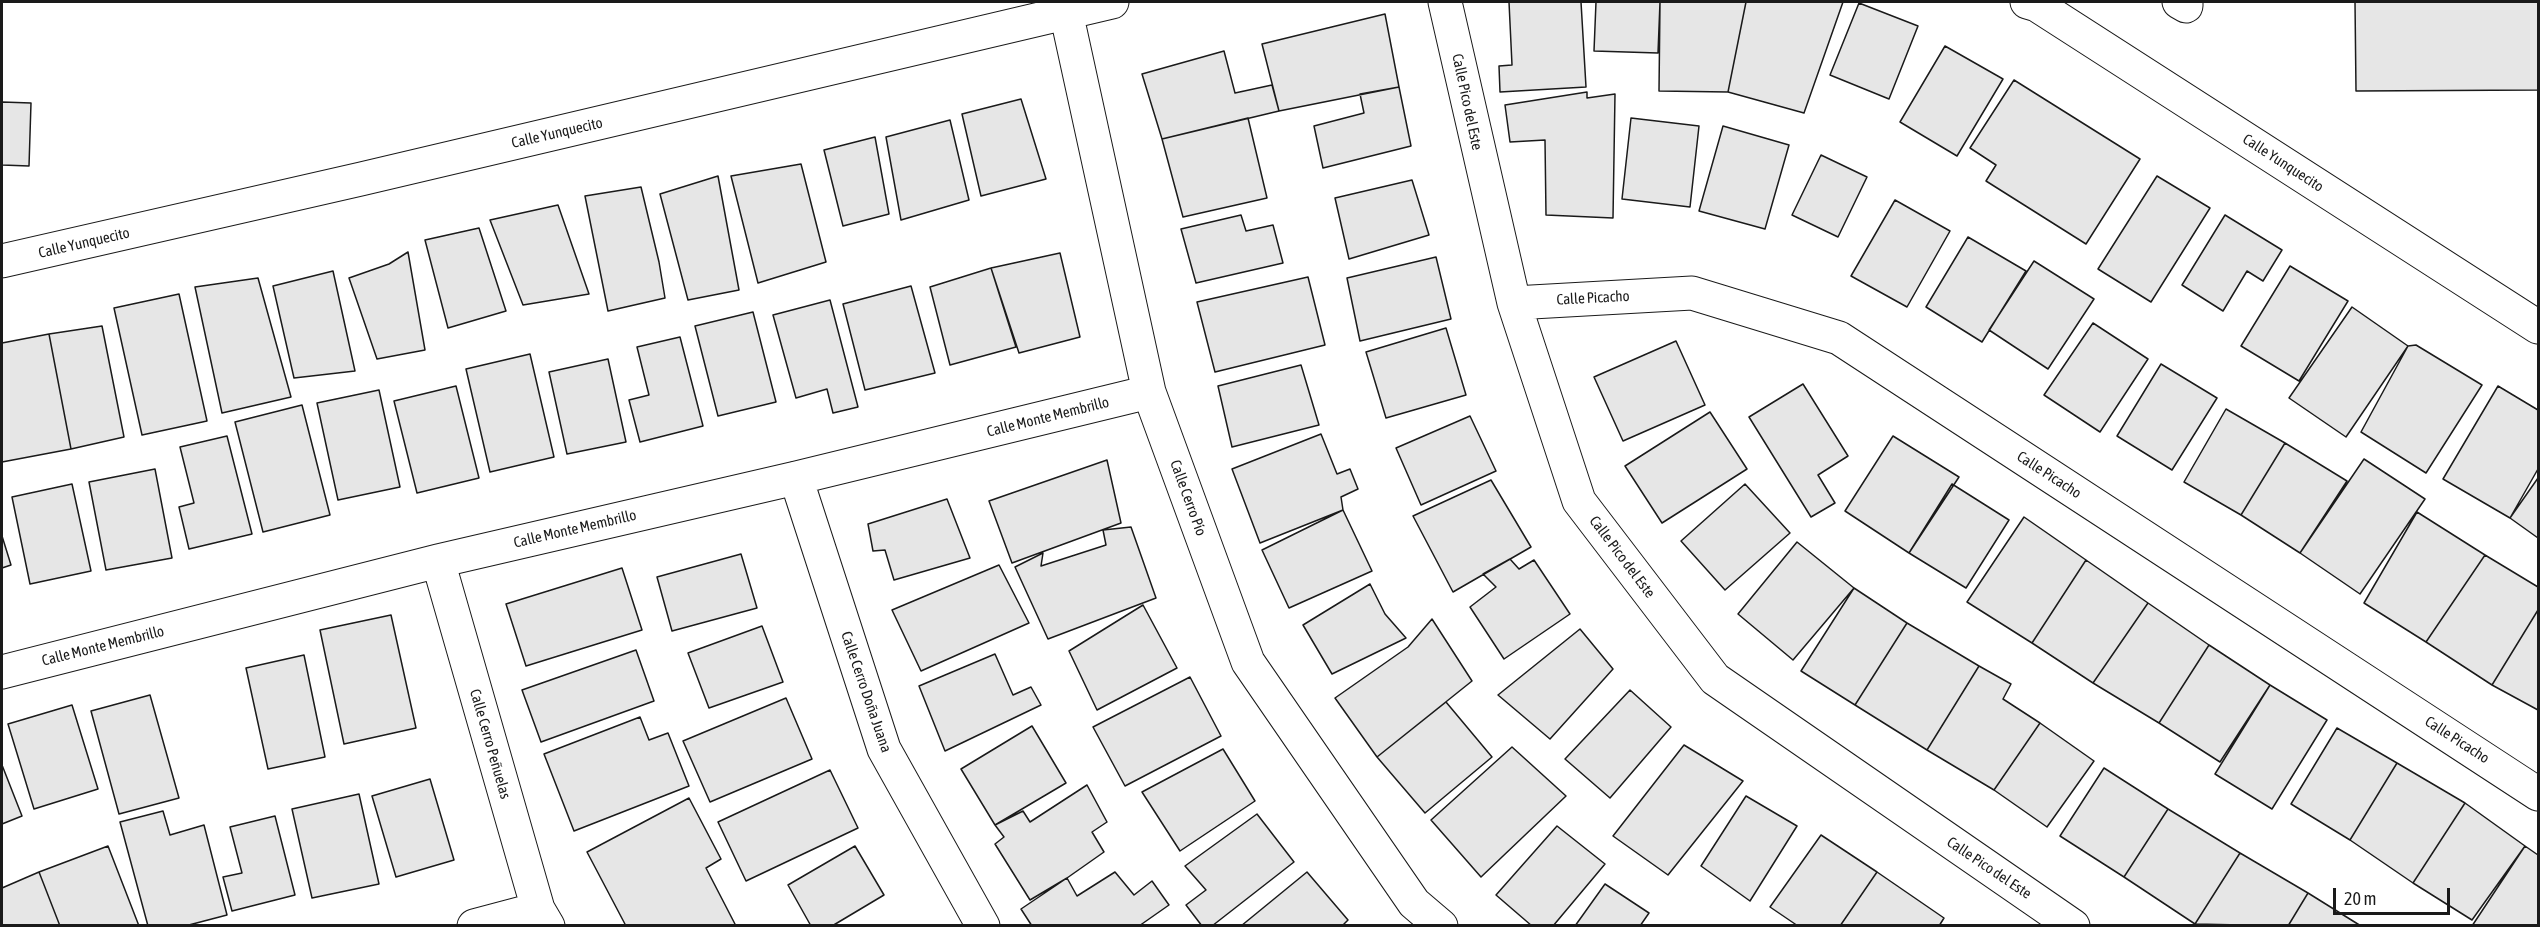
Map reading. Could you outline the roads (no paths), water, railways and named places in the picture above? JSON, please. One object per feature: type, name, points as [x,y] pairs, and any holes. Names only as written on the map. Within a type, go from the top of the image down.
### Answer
[{"type":"street","name":"Calle Yunquecito","points":[[2,261],[384,174],[1112,2]]},
{"type":"street","name":"Calle Pico del Este","points":[[1445,2],[1514,303],[1579,501],[1715,679],[2073,926]]},
{"type":"street","name":"Calle Yunquecito","points":[[2027,2],[2037,5],[2538,327]]},
{"type":"street","points":[[2179,2],[2186,6],[2186,2]]},
{"type":"street","name":"Calle Cerro Pío","points":[[1066,12],[1149,392],[1248,662],[1414,903],[1441,926]]},
{"type":"street","name":"Calle Picacho","points":[[1514,303],[1692,292],[1839,338],[2538,794]]},
{"type":"street","name":"Calle Monte Membrillo","points":[[2,672],[438,561],[796,478],[1149,392]]},
{"type":"street","name":"Calle Cerro Doña Juana","points":[[796,478],[884,749],[983,926]]},
{"type":"street","name":"Calle Cerro Peñuelas","points":[[438,561],[543,917]]},
{"type":"street","points":[[474,926],[543,917]]}]
